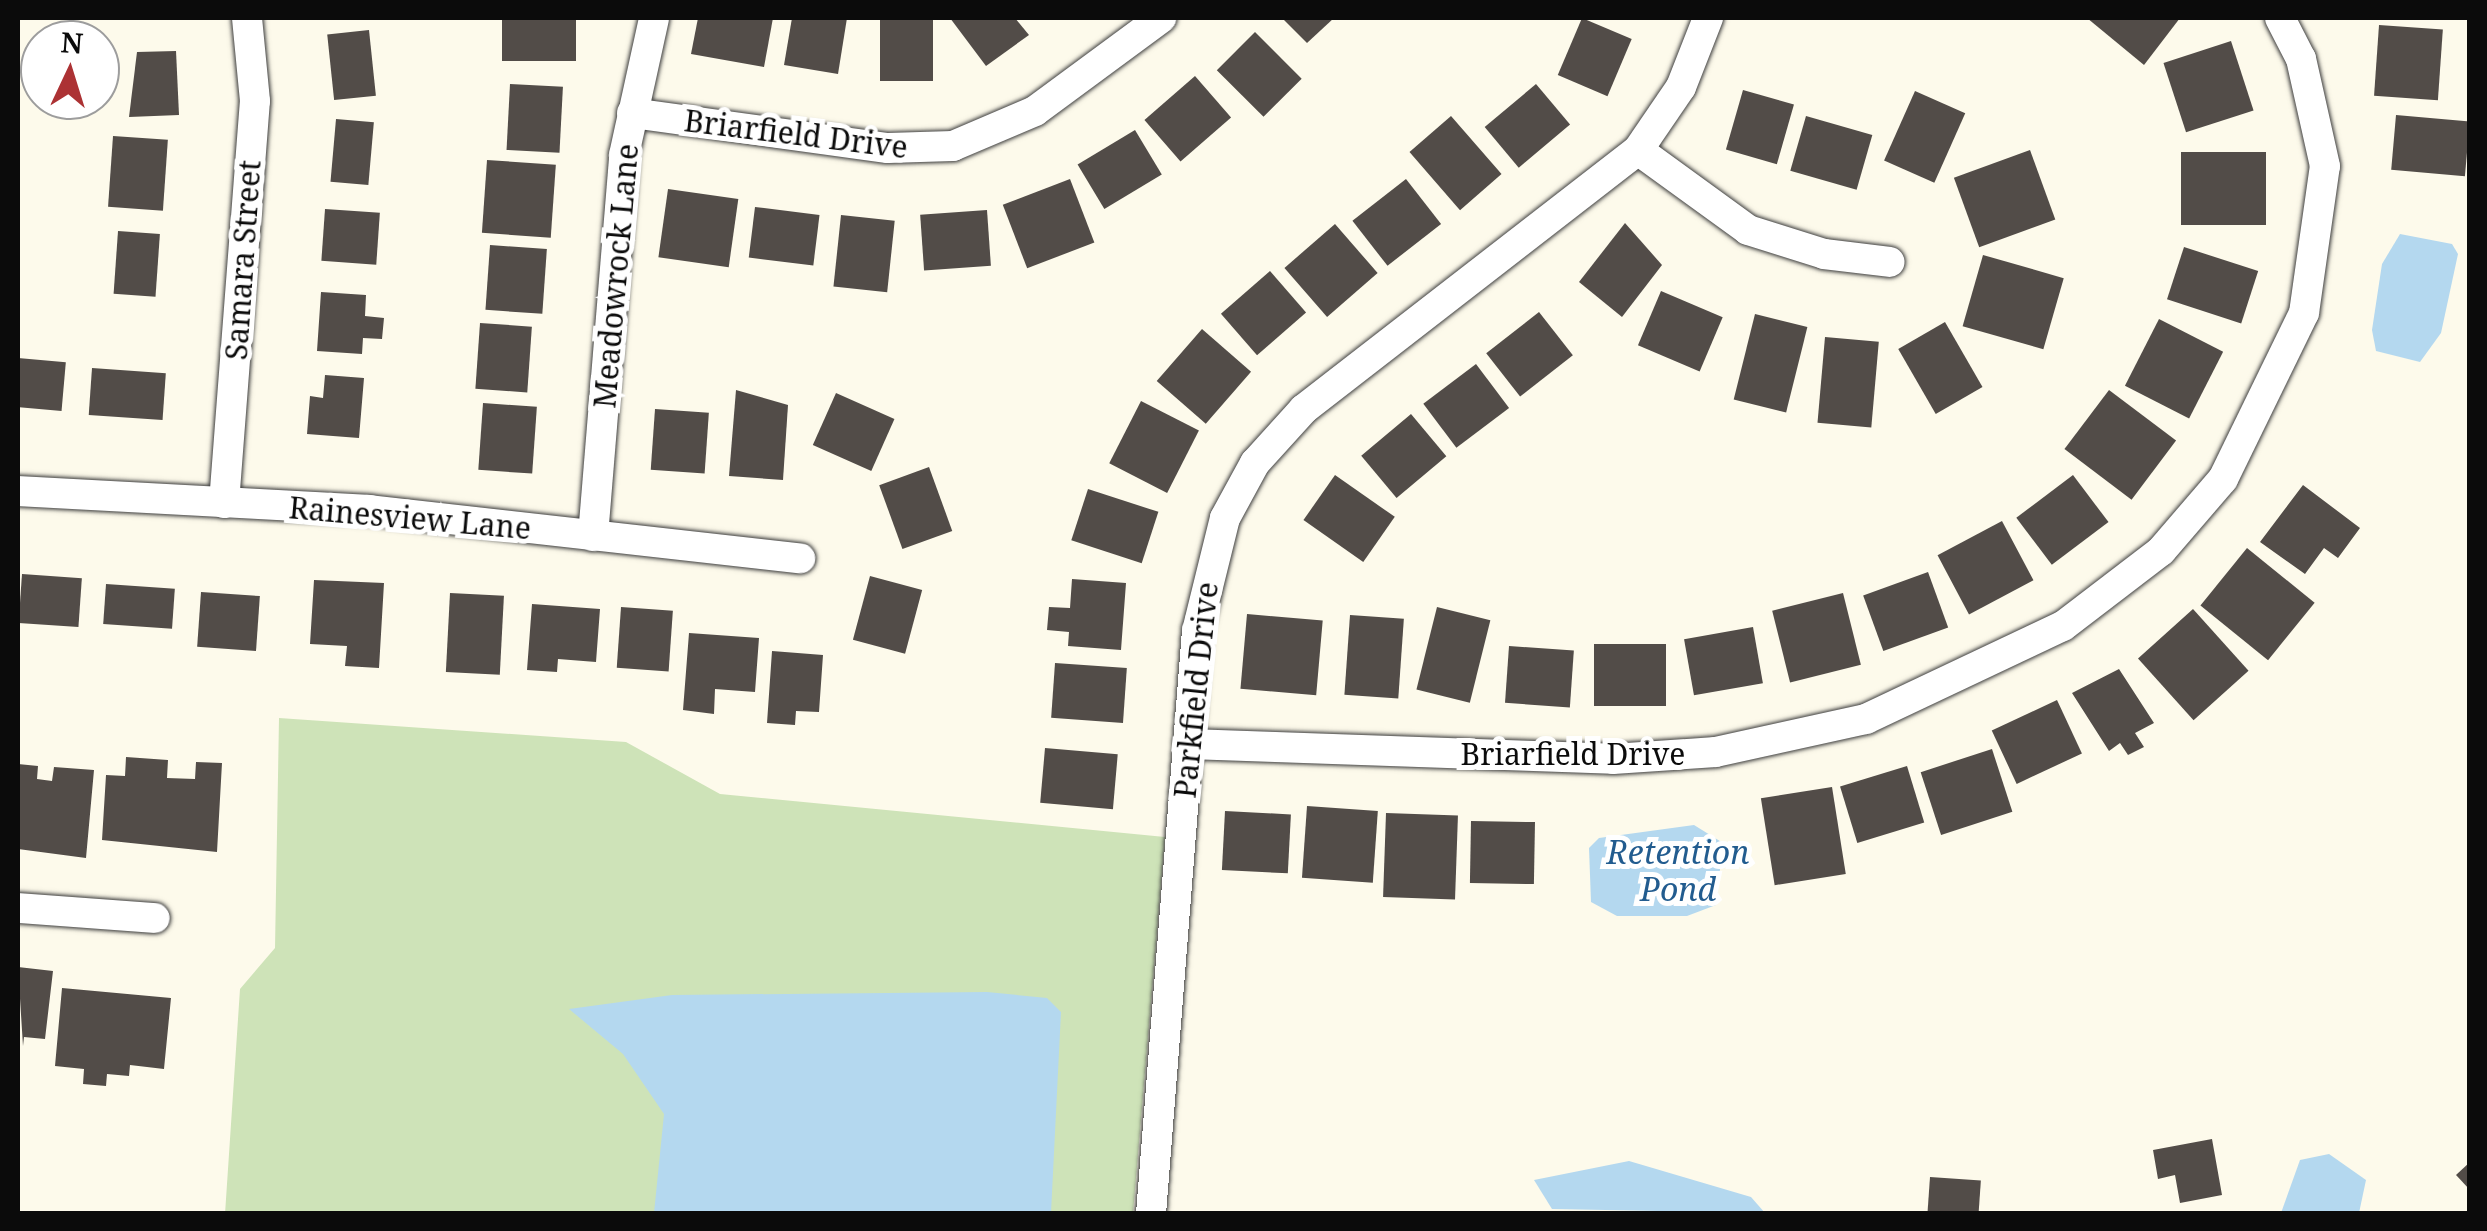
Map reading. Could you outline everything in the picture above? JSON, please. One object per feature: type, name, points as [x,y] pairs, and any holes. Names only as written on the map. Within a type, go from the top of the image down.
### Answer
[{"type":"street","name":"Samara Street","points":[[224,502],[254,101],[247,18]]},
{"type":"street","name":"Meadowrock Lane","points":[[593,536],[632,113],[654,18]]},
{"type":"street","name":"Briarfield Drive","points":[[632,113],[888,148],[954,146],[1034,111],[1161,18]]},
{"type":"street","name":"Parkfield Drive","points":[[1151,1214],[1202,588],[1256,463],[1304,409],[1638,150],[1681,87],[1708,18]]},
{"type":"street","name":"Briarfield Drive","points":[[1189,744],[1612,759],[1716,752],[1866,720],[2063,626],[2161,551],[2223,479],[2304,314],[2325,166],[2301,59],[2280,18]]},
{"type":"street","points":[[1638,150],[1748,230],[1824,254],[1890,262]]},
{"type":"street","name":"Rainesview Lane","points":[[18,491],[224,502],[800,558]]},
{"type":"street","points":[[18,908],[155,918]]},
{"type":"green space","points":[[279,718],[626,742],[720,794],[1165,837],[1133,1213],[225,1214],[240,989],[275,948]]},
{"type":"water","points":[[2400,234],[2452,244],[2458,254],[2441,333],[2420,362],[2376,351],[2372,330],[2382,264]]},
{"type":"water","name":"Retention Pond","points":[[1694,825],[1723,843],[1716,905],[1687,916],[1617,916],[1591,902],[1589,848],[1599,838]]},
{"type":"water","points":[[987,992],[1047,998],[1061,1012],[1051,1213],[654,1213],[664,1114],[623,1054],[569,1009],[672,995]]},
{"type":"water","points":[[2329,1154],[2366,1180],[2359,1213],[2281,1213],[2300,1160]]},
{"type":"water","points":[[1629,1161],[1751,1197],[1765,1213],[1552,1209],[1534,1180]]},
{"type":"building","points":[[502,18],[576,18],[576,61],[502,61]]},
{"type":"building","points":[[698,18],[773,18],[764,67],[691,54]]},
{"type":"building","points":[[792,18],[847,18],[838,74],[784,65]]},
{"type":"building","points":[[880,18],[933,18],[933,81],[880,81]]},
{"type":"building","points":[[950,18],[1015,18],[1029,35],[986,66]]},
{"type":"building","points":[[1282,18],[1334,18],[1307,43]]},
{"type":"building","points":[[1582,18],[1632,39],[1607,96],[1558,75]]},
{"type":"building","points":[[2087,18],[2180,18],[2144,65]]},
{"type":"building","points":[[2379,25],[2443,29],[2438,100],[2374,96]]},
{"type":"building","points":[[369,30],[376,96],[334,100],[327,34]]},
{"type":"building","points":[[1255,32],[1302,79],[1263,117],[1217,70]]},
{"type":"building","points":[[2231,41],[2254,110],[2186,132],[2163,63]]},
{"type":"building","points":[[176,51],[179,115],[129,117],[137,52]]},
{"type":"building","points":[[1195,76],[1231,118],[1181,161],[1144,120]]},
{"type":"building","points":[[510,84],[563,87],[559,153],[507,150]]},
{"type":"building","points":[[1536,84],[1570,125],[1519,168],[1485,127]]},
{"type":"building","points":[[1743,90],[1794,105],[1777,164],[1726,150]]},
{"type":"building","points":[[1915,91],[1965,113],[1934,183],[1884,160]]},
{"type":"building","points":[[2396,115],[2470,121],[2465,176],[2391,170]]},
{"type":"building","points":[[1451,116],[1502,174],[1460,210],[1409,152]]},
{"type":"building","points":[[1806,116],[1872,135],[1857,190],[1790,171]]},
{"type":"building","points":[[336,119],[374,122],[368,185],[331,182]]},
{"type":"building","points":[[1135,130],[1162,175],[1104,209],[1078,165]]},
{"type":"building","points":[[113,136],[168,140],[163,211],[108,207]]},
{"type":"building","points":[[2030,150],[2055,220],[1979,247],[1954,178]]},
{"type":"building","points":[[2181,152],[2266,152],[2266,225],[2181,225]]},
{"type":"building","points":[[487,160],[556,165],[551,238],[482,233]]},
{"type":"building","points":[[1070,179],[1094,242],[1027,268],[1003,205]]},
{"type":"building","points":[[1406,179],[1441,224],[1388,266],[1352,221]]},
{"type":"building","points":[[668,189],[738,199],[729,267],[658,257]]},
{"type":"building","points":[[755,207],[820,215],[813,266],[749,258]]},
{"type":"building","points":[[325,209],[380,213],[376,265],[321,261]]},
{"type":"building","points":[[987,210],[991,266],[924,271],[920,215]]},
{"type":"building","points":[[841,215],[895,221],[887,292],[833,287]]},
{"type":"building","points":[[1625,223],[1662,265],[1622,317],[1579,282]]},
{"type":"building","points":[[1335,224],[1378,273],[1327,317],[1284,268]]},
{"type":"building","points":[[118,231],[160,234],[156,297],[114,294]]},
{"type":"building","points":[[490,245],[547,249],[542,314],[485,310]]},
{"type":"building","points":[[2184,247],[2258,271],[2241,323],[2167,299]]},
{"type":"building","points":[[1983,255],[2064,278],[2043,349],[1963,326]]},
{"type":"building","points":[[1270,271],[1306,313],[1257,355],[1221,314]]},
{"type":"building","points":[[1661,291],[1723,317],[1700,371],[1638,345]]},
{"type":"building","points":[[321,292],[366,295],[365,316],[384,318],[382,339],[363,338],[362,354],[317,351]]},
{"type":"building","points":[[1539,312],[1573,355],[1520,397],[1486,353]]},
{"type":"building","points":[[1755,314],[1807,327],[1786,412],[1734,399]]},
{"type":"building","points":[[2159,319],[2223,352],[2189,419],[2125,386]]},
{"type":"building","points":[[1945,322],[1982,387],[1936,414],[1898,349]]},
{"type":"building","points":[[480,323],[532,327],[527,392],[475,389]]},
{"type":"building","points":[[1202,329],[1251,372],[1206,424],[1157,381]]},
{"type":"building","points":[[1825,337],[1879,342],[1871,427],[1818,423]]},
{"type":"building","points":[[18,358],[66,362],[62,411],[18,407]]},
{"type":"building","points":[[1476,364],[1509,408],[1456,448],[1423,404]]},
{"type":"building","points":[[92,368],[166,373],[163,420],[89,415]]},
{"type":"building","points":[[325,375],[364,378],[359,438],[307,434],[310,396],[323,398]]},
{"type":"building","points":[[736,390],[788,405],[783,480],[729,476]]},
{"type":"building","points":[[2109,390],[2176,441],[2132,500],[2064,449]]},
{"type":"building","points":[[836,393],[894,419],[871,471],[813,445]]},
{"type":"building","points":[[1141,401],[1199,431],[1167,493],[1109,463]]},
{"type":"building","points":[[483,403],[537,407],[532,474],[478,470]]},
{"type":"building","points":[[655,409],[709,413],[705,474],[651,470]]},
{"type":"building","points":[[1411,414],[1446,456],[1397,498],[1361,456]]},
{"type":"building","points":[[929,467],[952,531],[902,549],[879,485]]},
{"type":"building","points":[[1335,475],[1395,517],[1363,562],[1303,520]]},
{"type":"building","points":[[2073,475],[2109,522],[2052,565],[2016,518]]},
{"type":"building","points":[[2303,485],[2360,528],[2338,558],[2324,548],[2305,574],[2260,542]]},
{"type":"building","points":[[1088,489],[1158,512],[1142,563],[1071,540]]},
{"type":"building","points":[[2002,521],[2033,580],[1969,614],[1938,555]]},
{"type":"building","points":[[2247,548],[2315,603],[2268,660],[2200,606]]},
{"type":"building","points":[[1928,572],[1948,627],[1883,651],[1863,596]]},
{"type":"building","points":[[22,574],[82,578],[78,627],[19,623]]},
{"type":"building","points":[[870,576],[922,590],[905,654],[853,640]]},
{"type":"building","points":[[1072,579],[1126,583],[1121,650],[1068,646],[1069,632],[1047,630],[1049,607],[1070,608]]},
{"type":"building","points":[[314,580],[384,583],[379,668],[345,666],[347,646],[310,644]]},
{"type":"building","points":[[106,584],[175,589],[172,629],[103,624]]},
{"type":"building","points":[[201,592],[260,596],[256,651],[197,647]]},
{"type":"building","points":[[450,593],[504,596],[500,675],[446,672]]},
{"type":"building","points":[[1843,593],[1861,665],[1790,682],[1772,611]]},
{"type":"building","points":[[532,604],[600,609],[596,662],[558,659],[557,672],[527,670]]},
{"type":"building","points":[[621,607],[673,611],[669,671],[617,668]]},
{"type":"building","points":[[1437,607],[1490,620],[1470,703],[1416,689]]},
{"type":"building","points":[[2193,609],[2249,671],[2194,720],[2138,659]]},
{"type":"building","points":[[1247,614],[1323,621],[1316,695],[1240,689]]},
{"type":"building","points":[[1350,615],[1404,619],[1398,699],[1344,695]]},
{"type":"building","points":[[1753,627],[1763,683],[1694,695],[1684,639]]},
{"type":"building","points":[[689,633],[759,638],[755,692],[715,689],[714,714],[683,710]]},
{"type":"building","points":[[1594,644],[1666,644],[1666,706],[1594,706]]},
{"type":"building","points":[[1509,646],[1574,651],[1570,707],[1505,703]]},
{"type":"building","points":[[772,651],[823,655],[819,712],[796,711],[795,725],[767,723]]},
{"type":"building","points":[[1055,663],[1127,668],[1123,723],[1051,718]]},
{"type":"building","points":[[2119,669],[2154,723],[2135,733],[2144,747],[2128,755],[2120,743],[2109,751],[2072,693]]},
{"type":"building","points":[[2057,700],[2082,753],[2017,784],[1992,730]]},
{"type":"building","points":[[1045,748],[1118,754],[1113,809],[1040,803]]},
{"type":"building","points":[[1992,749],[2012,812],[1941,835],[1921,772]]},
{"type":"building","points":[[126,757],[168,760],[167,778],[195,779],[196,762],[222,763],[217,852],[102,840],[106,775],[125,776]]},
{"type":"building","points":[[18,764],[38,766],[37,779],[52,781],[54,767],[94,770],[86,858],[18,849]]},
{"type":"building","points":[[1907,766],[1924,822],[1857,843],[1840,786]]},
{"type":"building","points":[[1832,787],[1846,874],[1775,885],[1761,798]]},
{"type":"building","points":[[1307,806],[1378,811],[1373,883],[1302,878]]},
{"type":"building","points":[[1225,811],[1291,814],[1288,873],[1222,870]]},
{"type":"building","points":[[1386,813],[1458,816],[1455,899],[1383,897]]},
{"type":"building","points":[[1471,821],[1535,822],[1534,884],[1470,883]]},
{"type":"building","points":[[18,967],[53,971],[45,1039],[24,1037],[23,1046]]},
{"type":"building","points":[[62,988],[171,998],[164,1069],[130,1065],[129,1076],[107,1074],[106,1086],[83,1084],[84,1069],[55,1066]]},
{"type":"building","points":[[2212,1139],[2222,1195],[2180,1203],[2175,1175],[2158,1179],[2153,1150]]},
{"type":"building","points":[[2470,1162],[2470,1190],[2456,1175]]},
{"type":"building","points":[[1930,1177],[1981,1181],[1979,1214],[1927,1214]]}]
